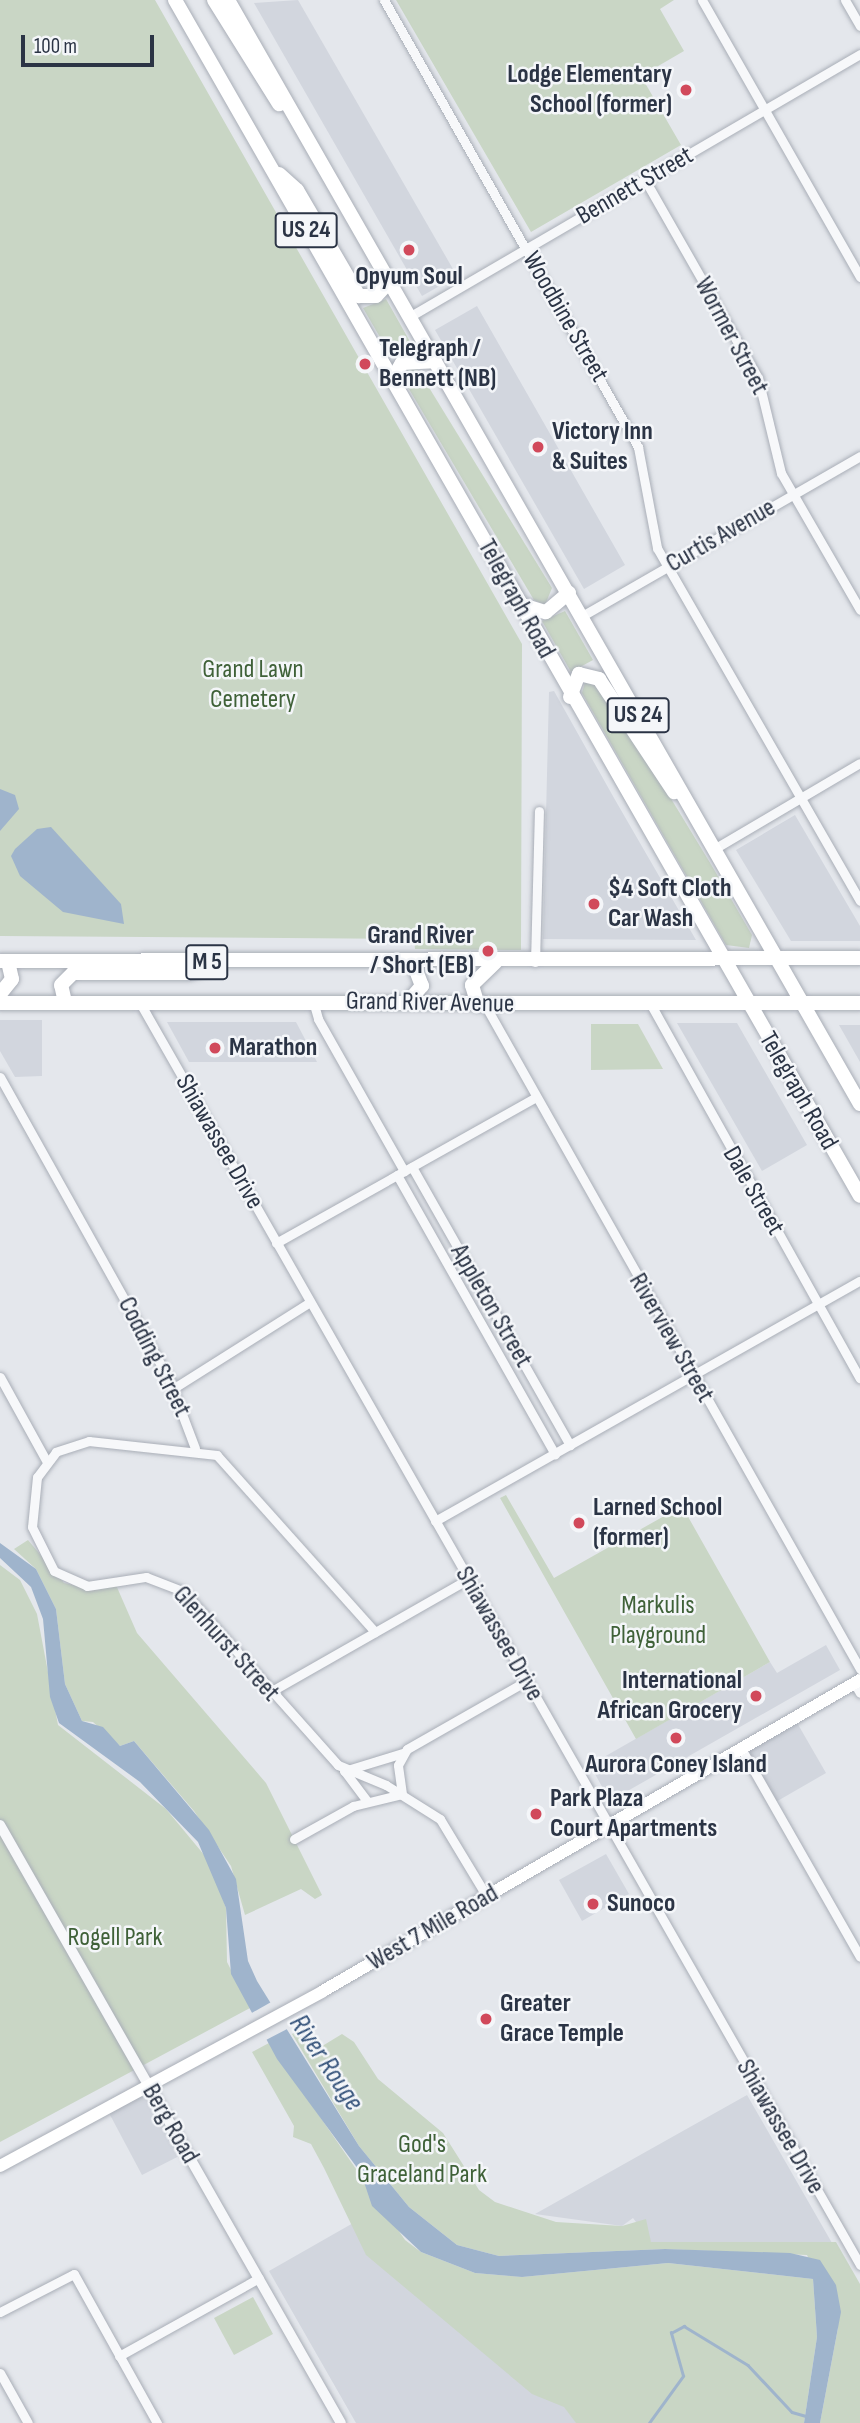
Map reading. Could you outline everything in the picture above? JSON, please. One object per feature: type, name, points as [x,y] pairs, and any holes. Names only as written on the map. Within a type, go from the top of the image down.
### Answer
[{"type":"main road","name":"Telegraph Road","points":[[226,0],[262,84],[302,132],[390,282],[860,1104]]},
{"type":"main road","name":"Telegraph Road","points":[[180,4],[570,697],[860,1196]]},
{"type":"main road","points":[[270,166],[297,190],[359,296],[376,296],[390,282]]},
{"type":"main road","points":[[393,380],[402,363],[435,361]]},
{"type":"main road","points":[[519,604],[550,611],[569,593]]},
{"type":"main road","points":[[570,697],[579,674],[599,679],[654,769],[693,814]]},
{"type":"main road","name":"Grand River Avenue","points":[[4,961],[413,963],[860,958]]},
{"type":"main road","points":[[0,994],[12,979],[4,961]]},
{"type":"main road","points":[[65,1002],[61,985],[72,973],[189,973],[233,962]]},
{"type":"main road","points":[[482,1005],[475,976],[496,962]]},
{"type":"main road","points":[[407,1003],[422,986],[413,963]]},
{"type":"main road","name":"Grand River Avenue","points":[[0,1003],[860,1003]]},
{"type":"main road","name":"West 7 Mile Road","points":[[0,2166],[150,2088],[858,1686]]},
{"type":"street","name":"Woodbine Street","points":[[384,0],[638,447],[651,530],[668,568],[860,901]]},
{"type":"street","points":[[702,0],[860,277]]},
{"type":"street","points":[[845,0],[860,26]]},
{"type":"street","name":"Bennett Street","points":[[409,317],[860,54]]},
{"type":"street","name":"Wormer Street","points":[[645,180],[758,378],[775,458],[860,610]]},
{"type":"street","name":"Curtis Avenue","points":[[582,616],[860,456]]},
{"type":"street","points":[[714,849],[860,764]]},
{"type":"street","points":[[535,962],[539,811]]},
{"type":"street","name":"Appleton Street","points":[[313,1001],[317,1019],[404,1171],[494,1312],[570,1445]]},
{"type":"street","name":"Shiawassee Drive","points":[[140,1003],[860,2265]]},
{"type":"street","name":"Dale Street","points":[[650,1003],[860,1378]]},
{"type":"street","name":"Riverview Street","points":[[482,1005],[860,1669]]},
{"type":"street","name":"Codding Street","points":[[0,1077],[174,1388],[195,1448],[235,1468],[375,1632]]},
{"type":"street","points":[[276,1243],[534,1098]]},
{"type":"street","name":"Appleton Street","points":[[404,1171],[479,1321],[555,1454]]},
{"type":"street","points":[[435,1521],[860,1281]]},
{"type":"street","points":[[174,1388],[310,1302]]},
{"type":"street","points":[[479,1321],[494,1312]]},
{"type":"street","points":[[0,1377],[47,1462],[64,1448],[89,1441],[195,1448]]},
{"type":"street","name":"Glenhurst Street","points":[[47,1462],[30,1498],[32,1527],[48,1563],[82,1586],[146,1577],[175,1585],[344,1771],[367,1801]]},
{"type":"street","points":[[270,1692],[468,1579]]},
{"type":"street","points":[[344,1771],[403,1754],[526,1681]]},
{"type":"street","points":[[742,1750],[860,1957]]},
{"type":"street","points":[[294,1839],[367,1801],[402,1794],[398,1771],[403,1754]]},
{"type":"street","name":"Glenhurst Street","points":[[344,1771],[402,1794],[447,1828],[487,1897]]},
{"type":"street","name":"Berg Road","points":[[0,1825],[341,2423]]},
{"type":"street","points":[[0,2312],[74,2274],[158,2423]]},
{"type":"street","points":[[119,2356],[259,2278]]},
{"type":"street","points":[[0,2373],[28,2423]]},
{"type":"shaded area","points":[[298,0],[457,276],[422,296],[254,3]]},
{"type":"shaded area","points":[[477,306],[625,565],[584,589],[435,330]]},
{"type":"shaded area","points":[[554,691],[696,940],[543,939],[549,692]]},
{"type":"shaded area","points":[[795,815],[860,926],[860,941],[791,941],[736,850]]},
{"type":"shaded area","points":[[0,1020],[42,1020],[42,1076],[15,1077],[0,1051]]},
{"type":"shaded area","points":[[167,1022],[296,1022],[317,1062],[189,1062]]},
{"type":"shaded area","points":[[677,1023],[737,1023],[807,1145],[762,1171]]},
{"type":"shaded area","points":[[839,1025],[860,1025],[860,1062]]},
{"type":"shaded area","points":[[826,1645],[840,1670],[610,1801],[590,1765],[770,1662],[777,1673]]},
{"type":"shaded area","points":[[796,1721],[826,1773],[774,1803],[743,1751]]},
{"type":"shaded area","points":[[606,1854],[629,1894],[582,1921],[559,1880]]},
{"type":"shaded area","points":[[149,2092],[185,2153],[142,2175],[109,2113]]},
{"type":"shaded area","points":[[747,2095],[832,2243],[651,2242],[633,2218],[622,2226],[535,2214]]},
{"type":"shaded area","points":[[376,2210],[416,2252],[475,2275],[534,2277],[801,2423],[356,2423],[269,2271]]},
{"type":"green space","name":"Grand Lawn Cemetery","points":[[0,0],[155,0],[522,644],[521,950],[415,949],[414,939],[0,936]]},
{"type":"green space","points":[[396,0],[674,0],[660,9],[684,51],[641,76],[681,145],[531,232]]},
{"type":"green space","points":[[386,299],[413,347],[392,358],[363,308]]},
{"type":"green space","points":[[417,368],[552,588],[545,605],[534,600],[403,379],[403,370]]},
{"type":"green space","points":[[565,611],[593,660],[571,672],[542,621]]},
{"type":"green space","points":[[586,679],[603,687],[712,866],[752,935],[749,948],[726,945],[582,693]]},
{"type":"green space","points":[[591,1024],[638,1024],[663,1069],[591,1070]]},
{"type":"green space","name":"Markulis Playground","points":[[506,1495],[554,1578],[682,1506],[770,1662],[636,1739],[500,1498]]},
{"type":"green space","points":[[28,1540],[64,1583],[96,1590],[116,1585],[137,1633],[266,1783],[322,1895],[315,1899],[301,1889],[245,1915],[231,1866],[194,1811],[134,1741],[120,1746],[93,1722],[82,1721],[65,1684],[56,1609],[36,1569],[14,1549]]},
{"type":"green space","name":"Rogell Park","points":[[0,1565],[20,1580],[37,1614],[58,1725],[166,1809],[210,1862],[226,1908],[227,1962],[250,2008],[0,2142]]},
{"type":"green space","name":"God's Graceland Park","points":[[304,2027],[319,2048],[342,2034],[354,2042],[378,2079],[443,2133],[479,2190],[495,2202],[556,2222],[622,2226],[646,2219],[651,2242],[836,2242],[860,2284],[860,2423],[820,2423],[838,2328],[807,2255],[665,2249],[499,2256],[457,2245],[409,2207],[359,2146],[292,2034]]},
{"type":"green space","points":[[269,2043],[405,2240],[421,2252],[475,2273],[522,2277],[668,2263],[813,2279],[817,2337],[804,2423],[576,2423],[564,2407],[532,2394],[366,2255],[311,2144],[293,2137],[294,2126],[252,2052]]},
{"type":"green space","points":[[253,2297],[273,2334],[234,2355],[214,2318]]},
{"type":"water","points":[[0,789],[15,795],[19,809],[0,831]]},
{"type":"water","points":[[51,827],[121,904],[124,924],[63,912],[20,876],[11,856],[15,849],[37,829]]},
{"type":"water","points":[[0,1543],[36,1569],[56,1609],[65,1684],[82,1721],[103,1727],[120,1746],[134,1741],[209,1830],[236,1879],[248,1961],[257,1981],[359,2146],[409,2207],[457,2245],[499,2256],[665,2249],[790,2253],[820,2260],[836,2285],[841,2312],[820,2423],[804,2423],[817,2337],[813,2279],[668,2263],[522,2277],[475,2273],[421,2252],[372,2206],[361,2173],[277,2059],[231,1974],[226,1908],[198,1842],[140,1782],[59,1723],[50,1697],[43,1619],[31,1587],[0,1558]]},
{"type":"pier","points":[[273,2001],[291,2027],[264,2041],[250,2014]]},
{"type":"waterway","points":[[649,2423],[683,2376],[671,2333],[684,2326],[748,2365],[792,2412],[806,2416]]},
{"type":"place","name":"Lodge Elementary School (former)","points":[[686,90]]},
{"type":"place","name":"Opyum Soul","points":[[409,250]]},
{"type":"place","name":"Telegraph / Bennett (NB)","points":[[365,364]]},
{"type":"place","name":"Victory Inn & Suites","points":[[538,447]]},
{"type":"place","name":"$4 Soft Cloth Car Wash","points":[[594,904]]},
{"type":"place","name":"Grand River / Short (EB)","points":[[488,951]]},
{"type":"place","name":"Marathon","points":[[215,1048]]},
{"type":"place","name":"Larned School (former)","points":[[579,1523]]},
{"type":"place","name":"International African Grocery","points":[[756,1696]]},
{"type":"place","name":"Aurora Coney Island","points":[[676,1738]]},
{"type":"place","name":"Park Plaza Court Apartments","points":[[536,1814]]},
{"type":"place","name":"Sunoco","points":[[593,1904]]},
{"type":"place","name":"Greater Grace Temple","points":[[486,2019]]},
{"type":"water label","name":"River Rouge","points":[[326,2063]]}]
